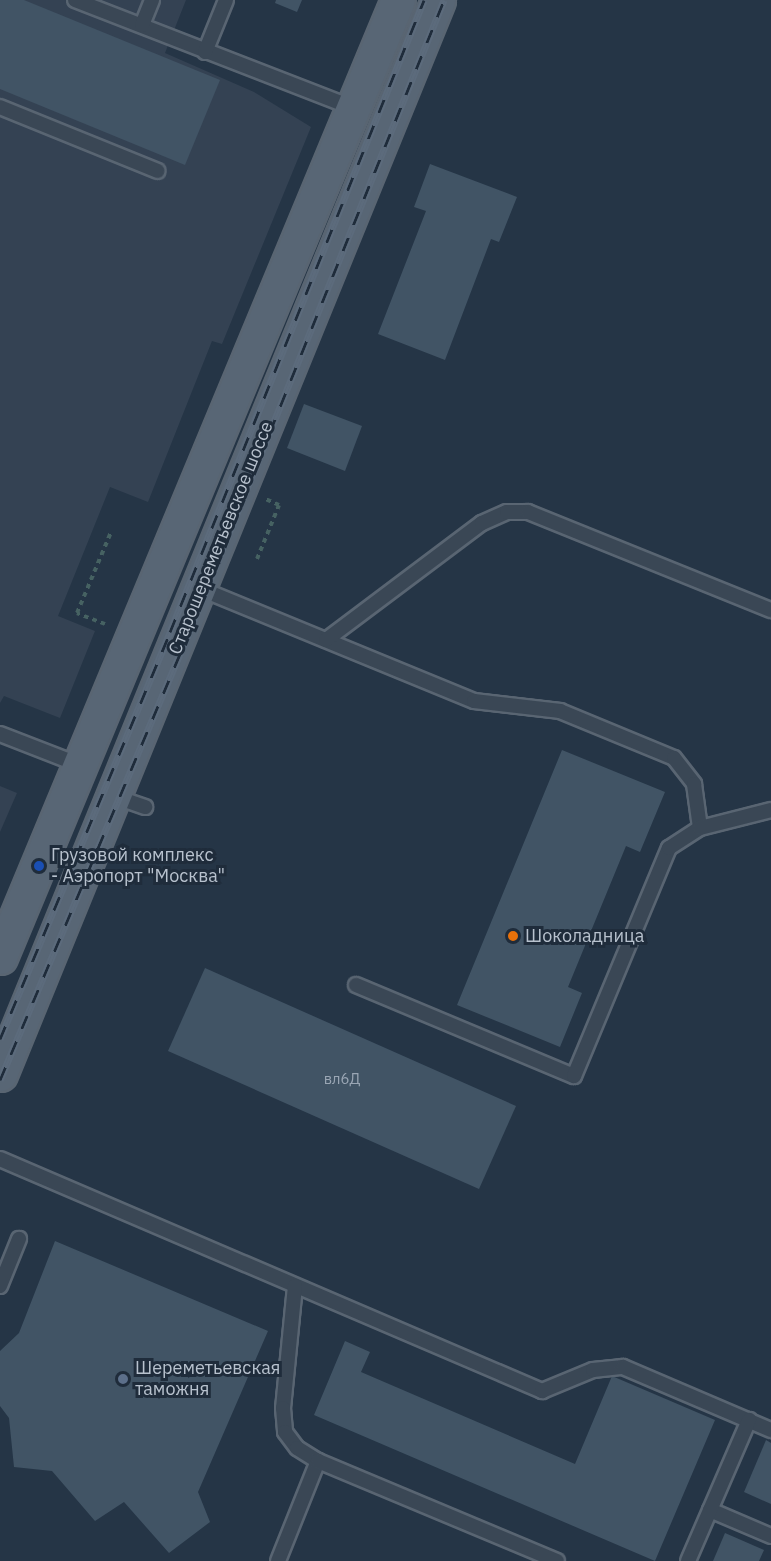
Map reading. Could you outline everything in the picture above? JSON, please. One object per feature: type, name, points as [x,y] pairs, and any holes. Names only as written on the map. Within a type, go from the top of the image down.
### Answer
[{"type":"main road","points":[[0,957],[82,765],[398,0]]},
{"type":"main road","name":"Старошереметьевское шоссе","points":[[0,1074],[130,802],[201,589],[438,0]]},
{"type":"lane","points":[[75,0],[354,108]]},
{"type":"lane","points":[[142,25],[152,0]]},
{"type":"lane","points":[[205,52],[226,0]]},
{"type":"lane","points":[[0,107],[158,171]]},
{"type":"lane","points":[[326,640],[482,523],[507,512],[528,512],[771,610]]},
{"type":"lane","points":[[201,589],[474,701],[560,711],[674,758],[693,784],[700,828]]},
{"type":"lane","points":[[0,734],[82,765]]},
{"type":"lane","points":[[356,985],[574,1076],[669,848],[700,828],[771,810]]},
{"type":"lane","points":[[0,1159],[542,1391],[593,1370],[623,1367],[771,1430]]},
{"type":"lane","points":[[0,1286],[19,1239]]},
{"type":"lane","points":[[295,1286],[282,1408],[285,1432],[297,1448],[318,1461],[557,1561]]},
{"type":"lane","points":[[688,1561],[749,1420]]},
{"type":"lane","points":[[278,1561],[318,1461]]},
{"type":"lane","points":[[710,1510],[771,1536]]},
{"type":"path","points":[[257,559],[275,516]]},
{"type":"path","points":[[105,624],[77,613],[111,532]]},
{"type":"shaded area","points":[[0,0],[186,0],[165,53],[254,92],[311,127],[222,344],[212,341],[148,502],[110,487],[58,616],[95,631],[60,718],[4,696],[0,703]]},
{"type":"shaded area","points":[[0,786],[17,793],[0,832]]},
{"type":"building","points":[[0,0],[24,0],[220,80],[185,165],[0,89]]},
{"type":"building","points":[[276,0],[302,0],[297,12],[275,3]]},
{"type":"building","points":[[430,164],[517,197],[499,242],[491,239],[445,360],[378,334],[426,211],[414,207]]},
{"type":"building","points":[[304,404],[362,426],[345,471],[287,448]]},
{"type":"building","points":[[562,750],[665,792],[640,852],[626,846],[568,987],[582,993],[560,1047],[457,1005]]},
{"type":"building","points":[[205,968],[516,1106],[479,1189],[168,1051]]},
{"type":"building","name":"Шереметьевская таможня","points":[[55,1241],[268,1331],[198,1492],[210,1522],[169,1553],[124,1502],[95,1521],[52,1471],[14,1467],[9,1418],[0,1406],[0,1351],[19,1333]]},
{"type":"building","points":[[345,1341],[370,1352],[361,1372],[575,1464],[612,1376],[715,1420],[655,1561],[314,1415]]},
{"type":"building","points":[[766,1440],[771,1443],[771,1504],[744,1492]]},
{"type":"building","points":[[725,1533],[764,1550],[759,1561],[713,1561]]},
{"type":"railway","points":[[0,1039],[170,632],[424,0]]},
{"type":"railway","points":[[0,1080],[186,640],[444,0]]},
{"type":"place","name":"Грузовой комплекс - Аэропорт \"Москва\"","points":[[39,866]]},
{"type":"place","name":"Шоколадница","points":[[513,936]]},
{"type":"place","name":"Шереметьевская таможня","points":[[123,1379]]}]
